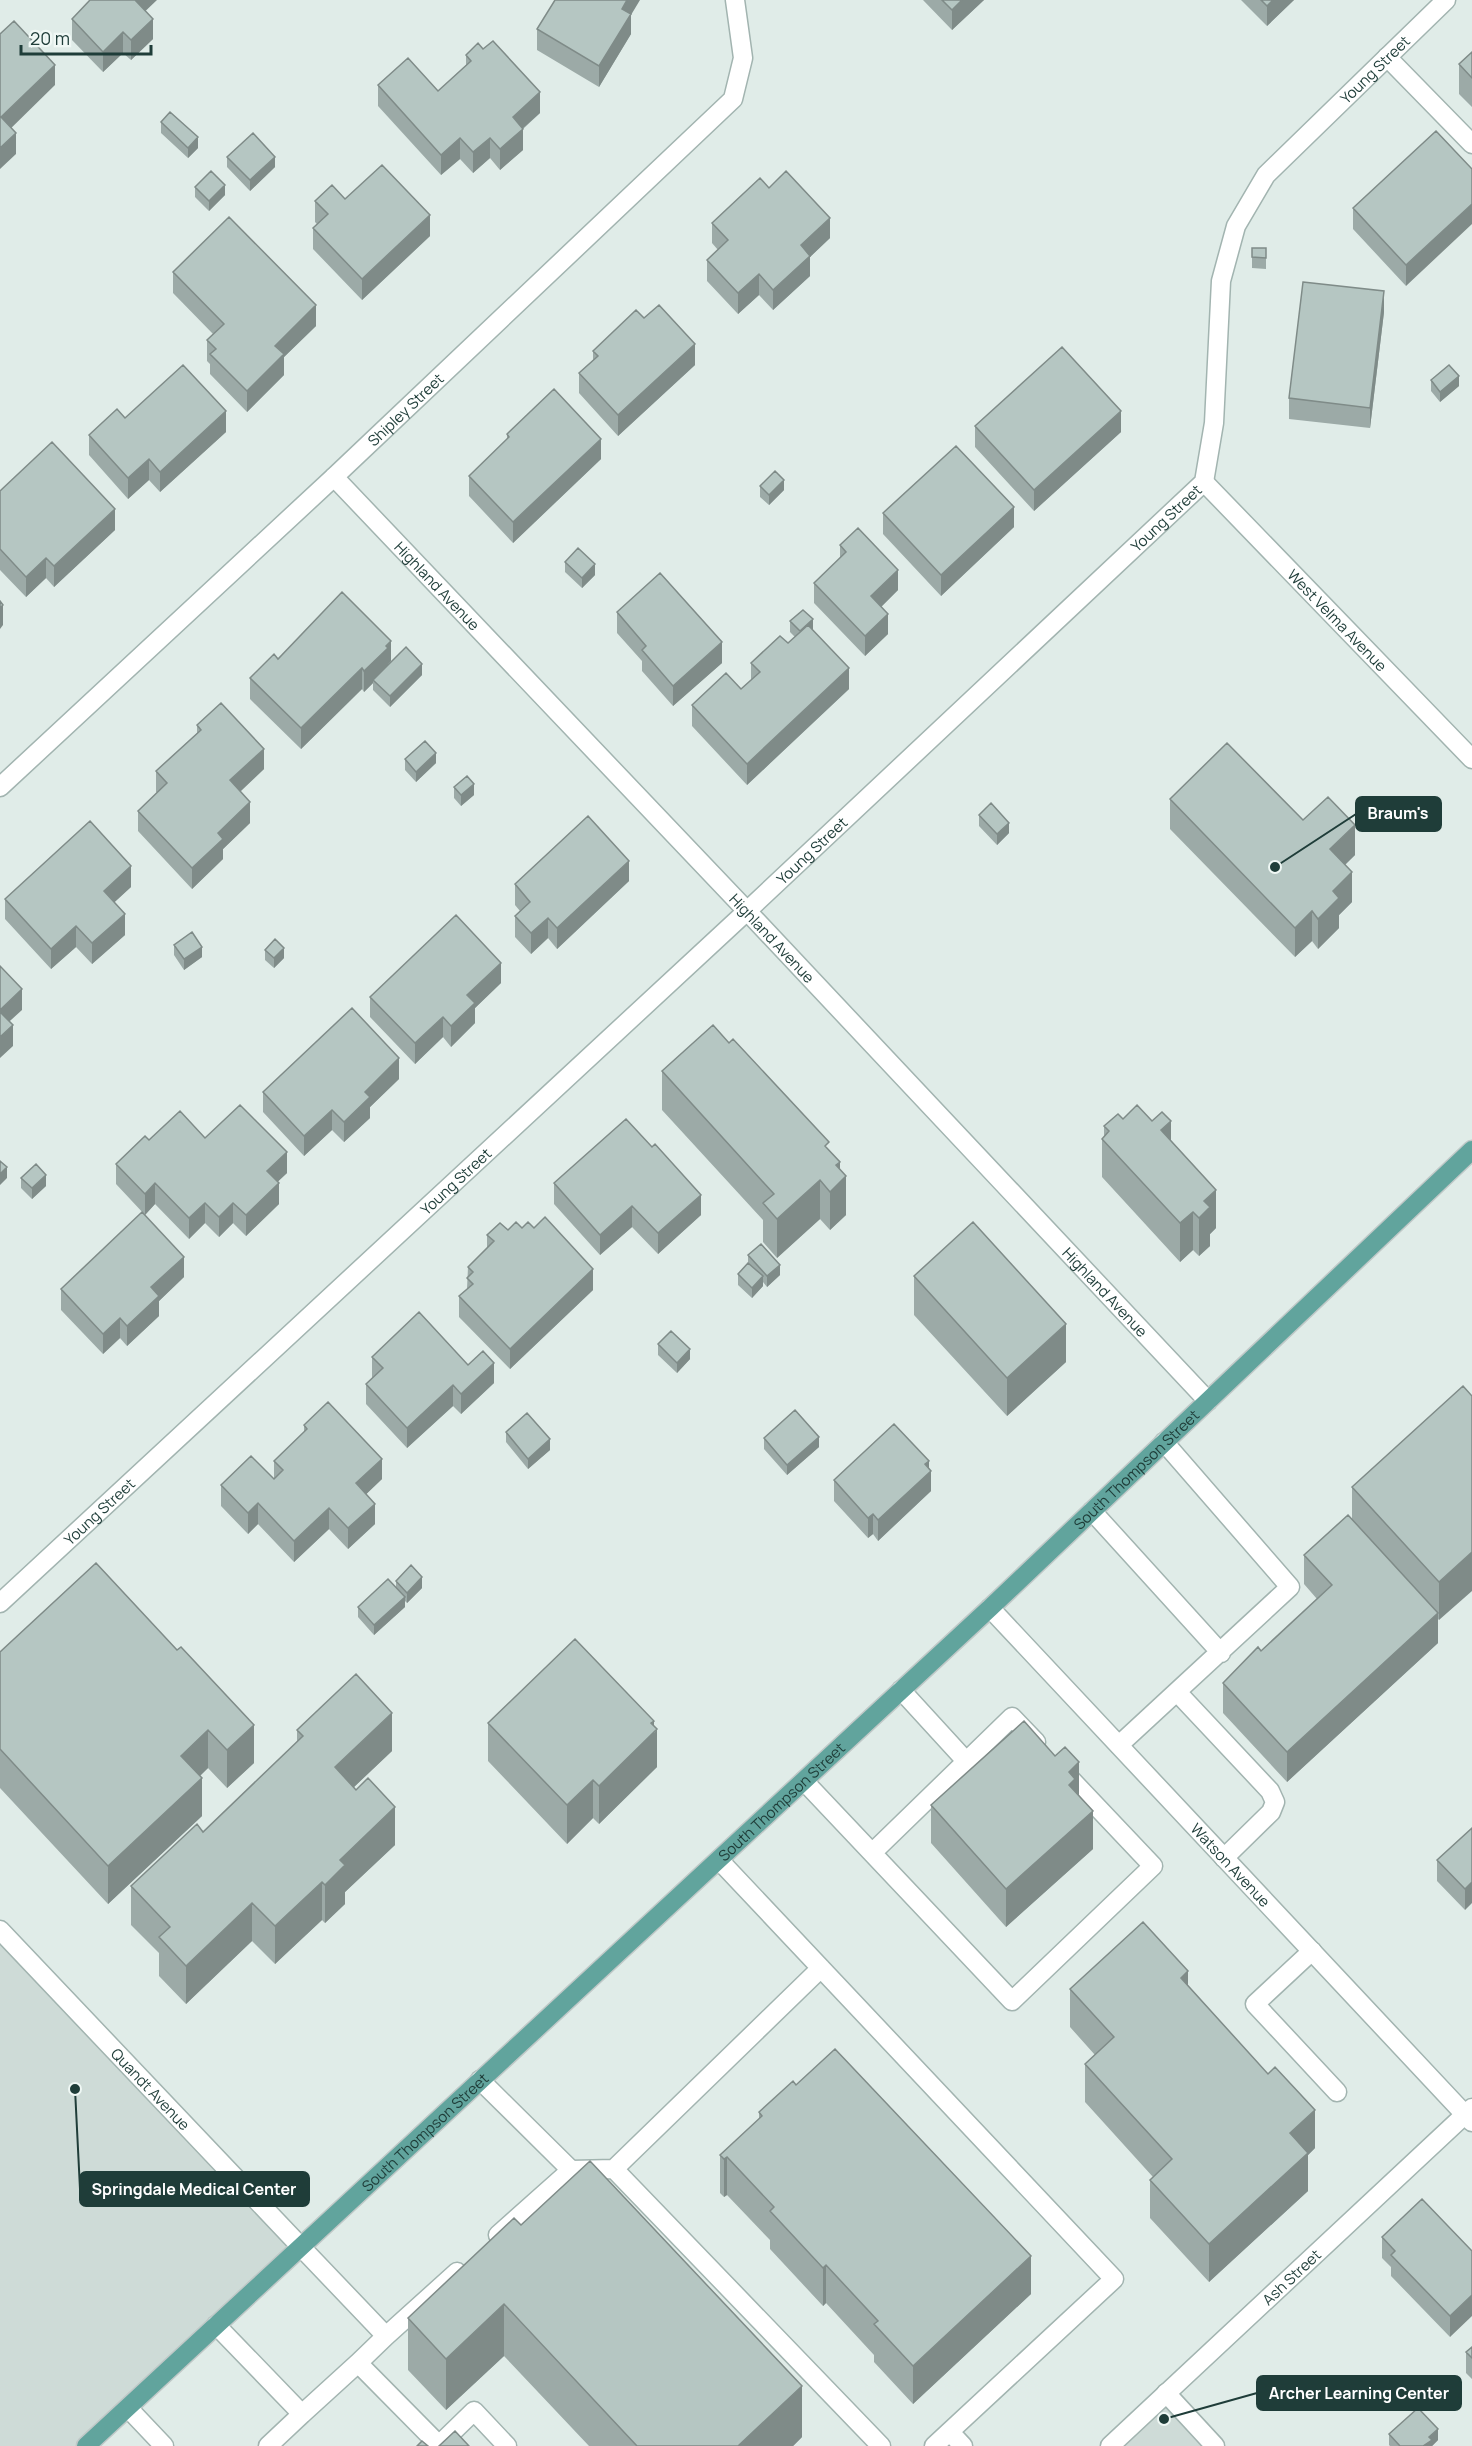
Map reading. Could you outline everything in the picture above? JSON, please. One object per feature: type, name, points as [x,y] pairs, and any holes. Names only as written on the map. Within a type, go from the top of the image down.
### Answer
[{"type":"main road","name":"South Thompson Street","points":[[86,2446],[990,1608],[1470,1156]]},
{"type":"street","name":"Shipley Street","points":[[0,787],[334,477],[733,99],[743,58],[735,0]]},
{"type":"street","name":"Young Street","points":[[0,1603],[747,911],[1204,482],[1214,423],[1221,281],[1236,226],[1266,175],[1446,0]]},
{"type":"street","points":[[1387,57],[1472,144]]},
{"type":"street","name":"Highland Avenue","points":[[334,477],[747,911],[1208,1401]]},
{"type":"street","name":"West Velma Avenue","points":[[1204,482],[1472,759]]},
{"type":"street","points":[[1119,1745],[1290,1587],[1164,1442]]},
{"type":"street","points":[[1092,1511],[1221,1653]]},
{"type":"street","name":"Watson Avenue","points":[[990,1608],[1312,1951],[1470,2115]]},
{"type":"street","points":[[901,1690],[966,1761]]},
{"type":"street","points":[[1177,1692],[1270,1791],[1275,1802],[1271,1812],[1224,1858]]},
{"type":"street","points":[[804,1781],[872,1853],[1012,2001],[1153,1866],[1012,1717],[872,1853]]},
{"type":"street","points":[[718,1860],[1114,2279],[934,2446]]},
{"type":"street","name":"Quandt Avenue","points":[[0,1930],[386,2336]]},
{"type":"street","points":[[1312,1951],[1255,2004],[1337,2092]]},
{"type":"street","points":[[268,2446],[386,2336],[571,2170],[614,2169],[821,1968]]},
{"type":"street","points":[[480,2080],[571,2170]]},
{"type":"street","name":"Ash Street","points":[[1110,2446],[1470,2115]]},
{"type":"street","points":[[614,2169],[881,2446]]},
{"type":"street","points":[[216,2325],[302,2414]]},
{"type":"street","points":[[358,2363],[439,2445],[474,2411],[507,2446]]},
{"type":"street","points":[[1166,2393],[1215,2446]]},
{"type":"street","points":[[128,2408],[164,2446]]},
{"type":"street","points":[[950,2432],[963,2446]]},
{"type":"shaded area","points":[[0,1930],[301,2247],[86,2446],[0,2446]]},
{"type":"shaded area","points":[[1166,2393],[1215,2446],[1110,2446]]},
{"type":"building","points":[[90,0],[135,0],[153,19],[131,40],[123,32],[103,52],[72,19]]},
{"type":"building","points":[[555,0],[627,0],[622,9],[631,14],[599,66],[537,29]]},
{"type":"building","points":[[942,0],[962,0],[952,10]]},
{"type":"building","points":[[1261,0],[1273,0],[1267,6]]},
{"type":"building","points":[[14,21],[55,65],[1,117],[16,133],[0,148],[0,34]]},
{"type":"building","points":[[493,41],[540,92],[513,117],[523,129],[500,149],[490,138],[473,152],[460,138],[441,155],[378,85],[408,58],[438,91],[471,61],[466,55],[478,43],[483,49]]},
{"type":"building","points":[[1472,52],[1472,78],[1459,64]]},
{"type":"building","points":[[170,112],[198,137],[188,148],[161,122]]},
{"type":"building","points":[[1436,131],[1472,169],[1472,204],[1406,265],[1353,208]]},
{"type":"building","points":[[253,133],[275,157],[250,180],[227,157]]},
{"type":"building","points":[[382,165],[430,215],[362,279],[313,228],[328,214],[315,201],[332,185],[345,199]]},
{"type":"building","points":[[211,171],[225,185],[209,201],[195,187]]},
{"type":"building","points":[[786,171],[830,218],[801,245],[810,256],[773,290],[759,274],[738,293],[707,260],[728,240],[712,223],[760,178],[769,188]]},
{"type":"building","points":[[229,217],[316,305],[275,346],[284,354],[247,391],[210,354],[216,349],[207,340],[224,324],[173,272]]},
{"type":"building","points":[[1252,248],[1266,248],[1266,258],[1252,257]]},
{"type":"building","points":[[1303,282],[1384,291],[1370,408],[1289,398]]},
{"type":"building","points":[[659,305],[695,344],[618,415],[579,373],[598,356],[593,351],[636,310],[644,318]]},
{"type":"building","points":[[1062,347],[1121,411],[1034,490],[975,426]]},
{"type":"building","points":[[183,365],[226,411],[160,472],[149,459],[128,478],[89,435],[117,409],[125,418]]},
{"type":"building","points":[[1449,365],[1459,376],[1440,392],[1431,380]]},
{"type":"building","points":[[554,389],[601,439],[513,522],[469,476],[509,437],[507,434]]},
{"type":"building","points":[[52,442],[115,509],[54,566],[46,558],[26,577],[0,549],[0,491]]},
{"type":"building","points":[[956,446],[1014,507],[941,575],[883,513]]},
{"type":"building","points":[[775,471],[784,480],[769,495],[760,486]]},
{"type":"building","points":[[858,528],[898,570],[871,596],[888,614],[865,636],[814,583],[846,552],[840,545]]},
{"type":"building","points":[[578,548],[595,564],[582,578],[565,562]]},
{"type":"building","points":[[660,573],[722,642],[673,686],[642,650],[646,646],[617,612]]},
{"type":"building","points":[[342,592],[391,641],[386,646],[388,648],[364,671],[362,668],[301,728],[250,678],[274,654],[278,659]]},
{"type":"building","points":[[803,610],[813,619],[800,631],[790,621]]},
{"type":"building","points":[[808,625],[849,668],[747,764],[692,705],[726,673],[741,689],[760,672],[751,663],[780,636],[788,643]]},
{"type":"building","points":[[406,647],[422,664],[390,696],[373,680]]},
{"type":"building","points":[[221,703],[264,749],[230,780],[250,802],[218,833],[223,839],[192,868],[138,811],[167,783],[156,771],[201,730],[197,725]]},
{"type":"building","points":[[425,741],[436,753],[416,772],[405,759]]},
{"type":"building","points":[[1227,743],[1303,820],[1328,797],[1355,825],[1330,849],[1352,872],[1333,891],[1339,898],[1318,919],[1312,911],[1295,928],[1170,799]]},
{"type":"building","points":[[467,776],[474,784],[461,795],[454,787]]},
{"type":"building","points":[[991,803],[1009,823],[997,834],[979,815]]},
{"type":"building","points":[[588,816],[629,861],[557,928],[548,918],[531,933],[515,916],[530,902],[515,884]]},
{"type":"building","points":[[90,821],[131,866],[104,891],[125,914],[92,943],[76,926],[51,949],[5,899]]},
{"type":"building","points":[[456,915],[501,963],[467,995],[475,1003],[451,1026],[443,1017],[415,1043],[370,997]]},
{"type":"building","points":[[192,932],[202,947],[184,959],[174,945]]},
{"type":"building","points":[[275,939],[284,948],[274,958],[265,950]]},
{"type":"building","points":[[0,966],[22,989],[0,1010]]},
{"type":"building","points":[[352,1008],[399,1058],[365,1092],[370,1097],[344,1122],[332,1110],[304,1136],[263,1092]]},
{"type":"building","points":[[0,1012],[13,1025],[0,1037]]},
{"type":"building","points":[[713,1025],[729,1043],[733,1039],[829,1142],[825,1146],[840,1162],[836,1165],[846,1176],[830,1192],[820,1180],[777,1219],[763,1203],[774,1194],[662,1071]]},
{"type":"building","points":[[240,1105],[287,1152],[267,1171],[279,1183],[246,1215],[233,1203],[219,1217],[205,1203],[189,1218],[155,1183],[145,1194],[116,1164],[145,1136],[149,1140],[180,1111],[205,1138]]},
{"type":"building","points":[[1137,1105],[1152,1121],[1162,1112],[1171,1121],[1161,1130],[1216,1190],[1204,1201],[1210,1207],[1199,1218],[1193,1212],[1180,1223],[1102,1139],[1109,1131],[1104,1126],[1118,1114],[1123,1119]]},
{"type":"building","points":[[626,1119],[652,1147],[655,1144],[701,1195],[658,1233],[632,1206],[600,1235],[554,1183]]},
{"type":"building","points":[[0,1161],[7,1167],[0,1174]]},
{"type":"building","points":[[36,1164],[46,1175],[32,1188],[21,1178]]},
{"type":"building","points":[[142,1212],[184,1257],[151,1287],[159,1296],[127,1326],[120,1318],[103,1334],[61,1289]]},
{"type":"building","points":[[545,1217],[593,1269],[510,1349],[459,1296],[473,1284],[467,1278],[473,1272],[468,1267],[494,1241],[487,1235],[500,1223],[508,1230],[516,1222],[522,1228],[528,1222],[534,1228]]},
{"type":"building","points":[[973,1222],[1066,1324],[1007,1378],[914,1276]]},
{"type":"building","points":[[761,1244],[780,1265],[767,1276],[748,1255]]},
{"type":"building","points":[[748,1263],[763,1276],[752,1288],[738,1274]]},
{"type":"building","points":[[419,1312],[468,1365],[483,1351],[494,1363],[461,1394],[453,1385],[407,1428],[366,1384],[383,1368],[372,1357]]},
{"type":"building","points":[[671,1331],[690,1349],[677,1363],[658,1344]]},
{"type":"building","points":[[1463,1386],[1472,1396],[1472,1552],[1439,1582],[1352,1487]]},
{"type":"building","points":[[328,1402],[382,1459],[356,1483],[375,1504],[348,1528],[329,1508],[294,1541],[258,1503],[248,1513],[221,1485],[251,1456],[274,1479],[283,1470],[274,1461],[307,1429],[304,1425]]},
{"type":"building","points":[[795,1410],[819,1437],[787,1465],[764,1438]]},
{"type":"building","points":[[527,1413],[550,1439],[528,1459],[506,1432]]},
{"type":"building","points":[[894,1424],[929,1461],[925,1464],[931,1471],[878,1520],[873,1514],[868,1518],[834,1480]]},
{"type":"building","points":[[1348,1515],[1438,1613],[1287,1752],[1223,1683],[1258,1647],[1261,1651],[1332,1585],[1304,1555]]},
{"type":"building","points":[[96,1563],[177,1650],[181,1647],[254,1725],[227,1750],[208,1730],[181,1756],[202,1778],[108,1866],[0,1749],[0,1652]]},
{"type":"building","points":[[411,1565],[422,1577],[407,1593],[396,1581]]},
{"type":"building","points":[[388,1579],[405,1597],[374,1625],[358,1607]]},
{"type":"building","points":[[575,1639],[654,1721],[651,1723],[657,1729],[599,1786],[593,1780],[567,1805],[488,1723]]},
{"type":"building","points":[[356,1674],[392,1713],[335,1767],[356,1790],[368,1778],[395,1807],[340,1860],[345,1865],[325,1885],[322,1882],[275,1926],[252,1903],[186,1966],[159,1937],[170,1927],[131,1886],[197,1824],[203,1832],[303,1736],[297,1730]]},
{"type":"building","points":[[1024,1721],[1055,1756],[1065,1747],[1079,1762],[1069,1772],[1075,1779],[1069,1785],[1093,1811],[1006,1889],[931,1805]]},
{"type":"building","points":[[1472,1828],[1472,1882],[1465,1889],[1437,1860]]},
{"type":"building","points":[[1143,1922],[1188,1971],[1181,1978],[1268,2074],[1275,2067],[1315,2110],[1290,2133],[1308,2153],[1209,2244],[1150,2180],[1172,2159],[1085,2064],[1114,2037],[1070,1989]]},
{"type":"building","points":[[835,2049],[1031,2256],[913,2366],[874,2324],[878,2321],[826,2265],[823,2268],[770,2211],[774,2207],[727,2157],[724,2159],[720,2155],[762,2116],[759,2112],[793,2081],[796,2085]]},
{"type":"building","points":[[590,2161],[802,2386],[738,2446],[637,2446],[504,2304],[446,2359],[408,2318],[514,2218],[521,2225]]},
{"type":"building","points":[[1422,2199],[1472,2251],[1472,2295],[1450,2316],[1391,2255],[1395,2251],[1382,2237]]},
{"type":"building","points":[[1472,2347],[1472,2358],[1466,2352]]},
{"type":"building","points":[[1418,2408],[1438,2429],[1429,2437],[1432,2440],[1423,2446],[1400,2446],[1389,2434]]},
{"type":"building","points":[[455,2431],[469,2446],[439,2446]]},
{"type":"building","points":[[422,2441],[428,2446],[417,2446]]},
{"type":"place","name":"Braum's","points":[[1275,867]]},
{"type":"place","name":"Springdale Medical Center","points":[[75,2089]]},
{"type":"place","name":"Archer Learning Center","points":[[1164,2419]]}]
